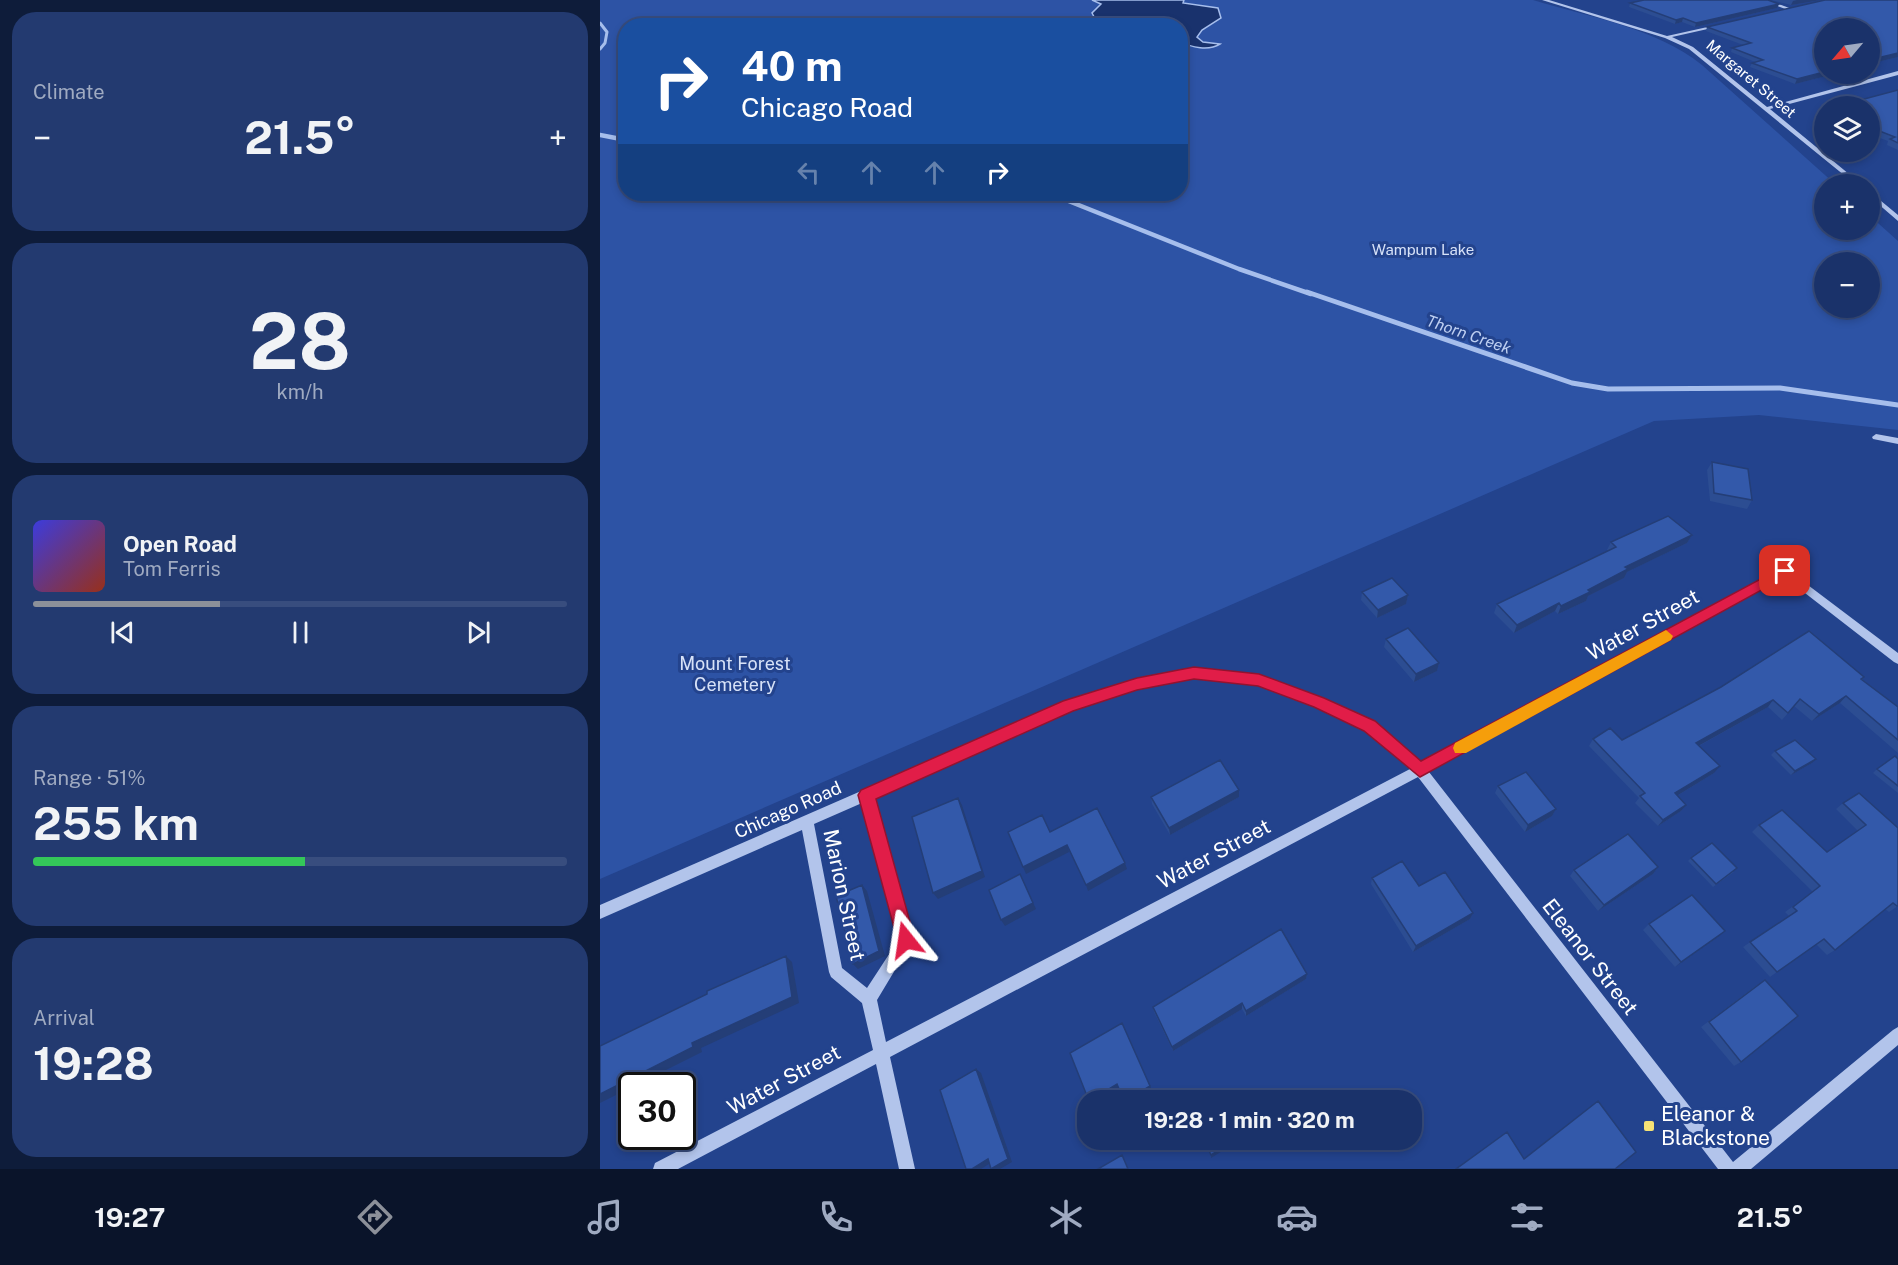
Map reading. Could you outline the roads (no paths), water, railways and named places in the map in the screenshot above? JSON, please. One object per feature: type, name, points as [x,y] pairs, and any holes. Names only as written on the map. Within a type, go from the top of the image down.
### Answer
[{"type":"street","name":"Margaret Street","points":[[1544,0],[1667,37],[1691,48],[1846,174]]},
{"type":"street","points":[[1764,0],[1790,9]]},
{"type":"street","points":[[1779,11],[1800,7]]},
{"type":"street","points":[[1667,37],[1723,24]]},
{"type":"street","points":[[1765,109],[1898,72]]},
{"type":"street","points":[[1880,203],[1898,219]]},
{"type":"street","points":[[1876,437],[1898,441]]},
{"type":"street","name":"Water Street","points":[[661,1169],[1420,770],[1785,571],[1898,659]]},
{"type":"street","name":"Chicago Road","points":[[600,912],[1069,706],[1137,684],[1194,673],[1259,680],[1319,702],[1370,726],[1420,770]]},
{"type":"street","name":"Eleanor Street","points":[[1420,770],[1728,1169]]},
{"type":"street","name":"Marion Street","points":[[807,821],[836,972],[869,999],[906,940],[866,795]]},
{"type":"street","points":[[869,999],[907,1169]]},
{"type":"street","points":[[1738,1169],[1898,1035]]},
{"type":"waterway","name":"Thorn Creek","points":[[600,23],[607,32],[605,43],[600,49]]},
{"type":"waterway","name":"Thorn Creek","points":[[600,135],[618,138]]},
{"type":"waterway","name":"Thorn Creek","points":[[1069,201],[1239,269],[1311,294]]},
{"type":"waterway","name":"Thorn Creek","points":[[1307,292],[1572,383],[1608,389],[1780,388],[1898,405]]},
{"type":"place","name":"Eleanor & Blackstone","points":[[1649,1126]]},
{"type":"park label","name":"Wampum Lake","points":[[1423,250]]},
{"type":"park label","name":"Mount Forest Cemetery","points":[[735,674]]}]
